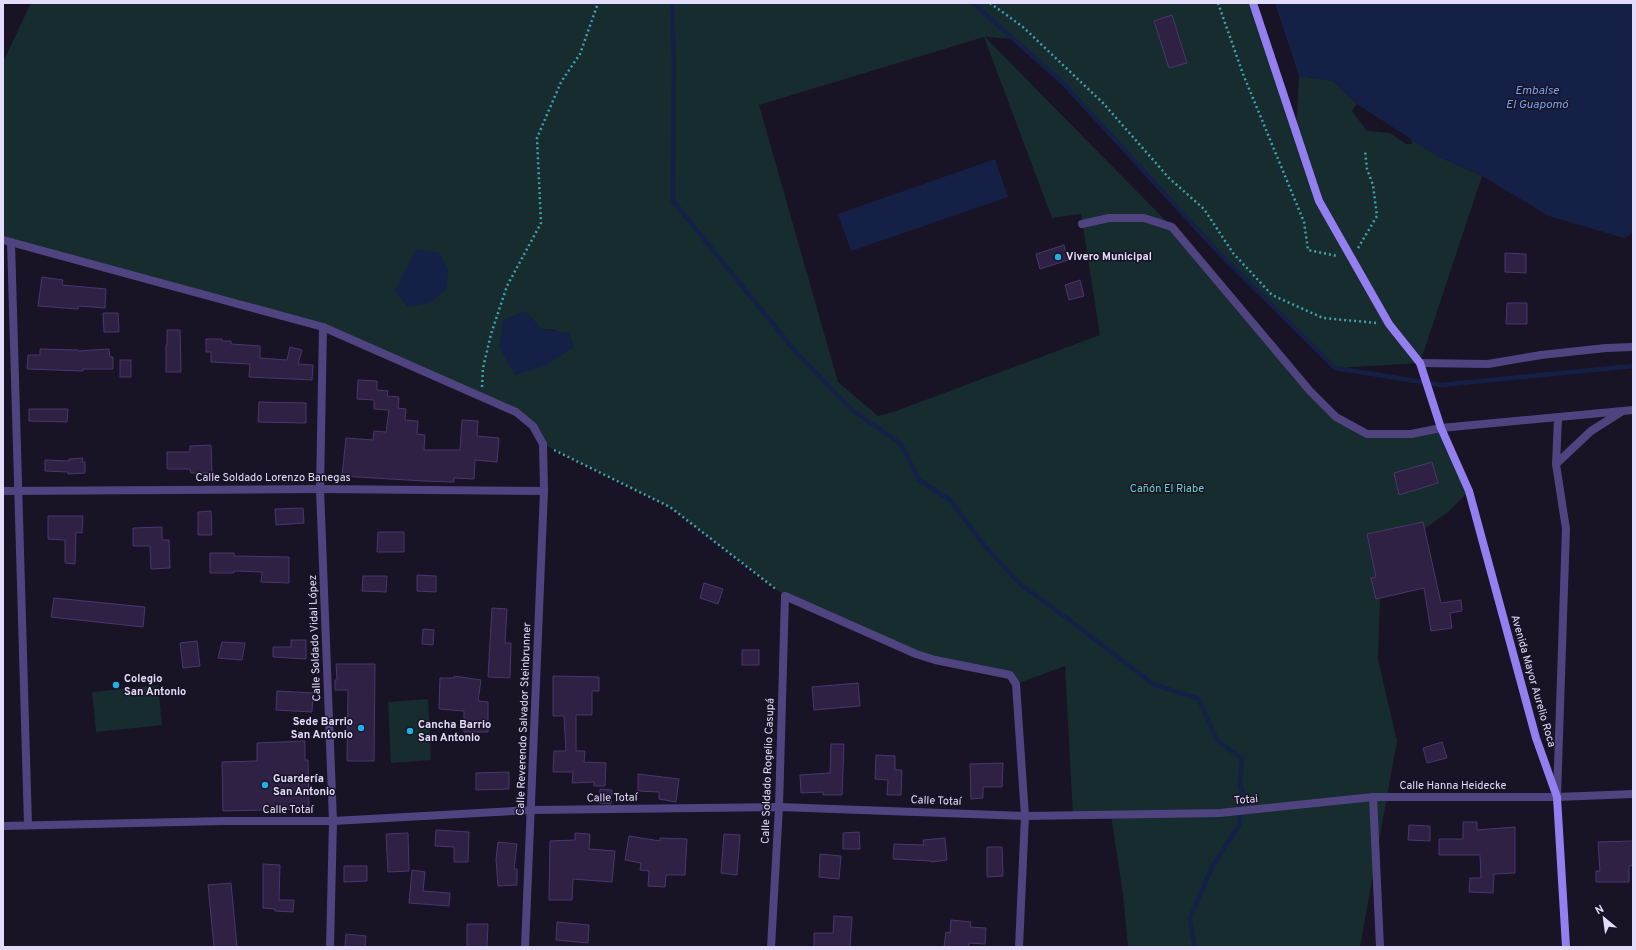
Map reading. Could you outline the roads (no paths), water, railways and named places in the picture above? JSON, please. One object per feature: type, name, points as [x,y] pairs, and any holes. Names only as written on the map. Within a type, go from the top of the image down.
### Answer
[{"type":"main road","points":[[1253,3],[1320,202],[1389,324],[1420,363]]},
{"type":"main road","name":"Avenida Mayor Aurelio Roca","points":[[1420,363],[1438,418],[1469,491],[1536,738],[1557,797],[1566,947]]},
{"type":"street","points":[[1082,224],[1110,218],[1144,218],[1172,227],[1310,391],[1336,417],[1368,434],[1411,434],[1442,428],[1633,410]]},
{"type":"street","points":[[28,825],[18,491],[7,241],[323,328]]},
{"type":"street","name":"Calle Reverendo Salvador Steinbrunner","points":[[323,328],[516,412],[533,426],[543,444],[544,491],[525,947]]},
{"type":"street","name":"Calle Soldado Vidal López","points":[[323,328],[320,489],[333,821],[330,947]]},
{"type":"street","points":[[1420,363],[1488,364],[1541,355],[1606,348],[1633,347]]},
{"type":"street","points":[[1556,464],[1591,430],[1624,410]]},
{"type":"street","points":[[1557,797],[1566,529],[1556,464],[1558,418]]},
{"type":"street","name":"Calle Soldado Lorenzo Banegas","points":[[3,491],[320,489],[544,491]]},
{"type":"street","name":"Calle Soldado Rogelio Casupá","points":[[771,947],[779,806],[785,596],[916,654],[935,660],[1010,675],[1016,684],[1025,816]]},
{"type":"street","name":"Calle Hanna Heidecke","points":[[1274,808],[1373,797],[1557,797],[1633,794]]},
{"type":"street","points":[[1373,797],[1380,947]]},
{"type":"street","name":"Calle Totaí","points":[[3,826],[224,821],[333,821],[531,810],[779,806],[1025,816],[1220,813]]},
{"type":"street","name":"Totai","points":[[1220,813],[1274,808]]},
{"type":"street","points":[[1019,947],[1025,816]]},
{"type":"water","name":"Embalse El Guapomó","points":[[1275,3],[1633,3],[1633,233],[1624,238],[1549,216],[1482,176],[1437,156],[1357,104],[1333,81],[1299,76]]},
{"type":"water","points":[[995,159],[1008,197],[851,251],[838,214]]},
{"type":"water","points":[[416,249],[439,253],[448,268],[447,289],[430,303],[407,307],[395,290]]},
{"type":"water","points":[[525,311],[541,329],[570,333],[574,347],[545,366],[515,375],[499,347],[503,320]]},
{"type":"waterway","points":[[672,3],[674,62],[673,201],[795,351],[852,410],[901,444],[919,480],[950,500],[984,545],[1019,583],[1153,684],[1199,699],[1217,741],[1242,758],[1240,783],[1243,795],[1239,825],[1212,867],[1190,919],[1195,947]]},
{"type":"waterway","points":[[973,3],[1062,82],[1220,254],[1335,368],[1441,385],[1633,366]]},
{"type":"place","name":"Vivero Municipal","points":[[1058,257]]},
{"type":"place","name":"Colegio San Antonio","points":[[116,685]]},
{"type":"place","name":"Sede Barrio San Antonio","points":[[361,728]]},
{"type":"place","name":"Cancha Barrio San Antonio","points":[[410,731]]},
{"type":"place","name":"Guardería San Antonio","points":[[265,785]]},
{"type":"park label","name":"Cañón El Riabe","points":[[1167,489]]}]
